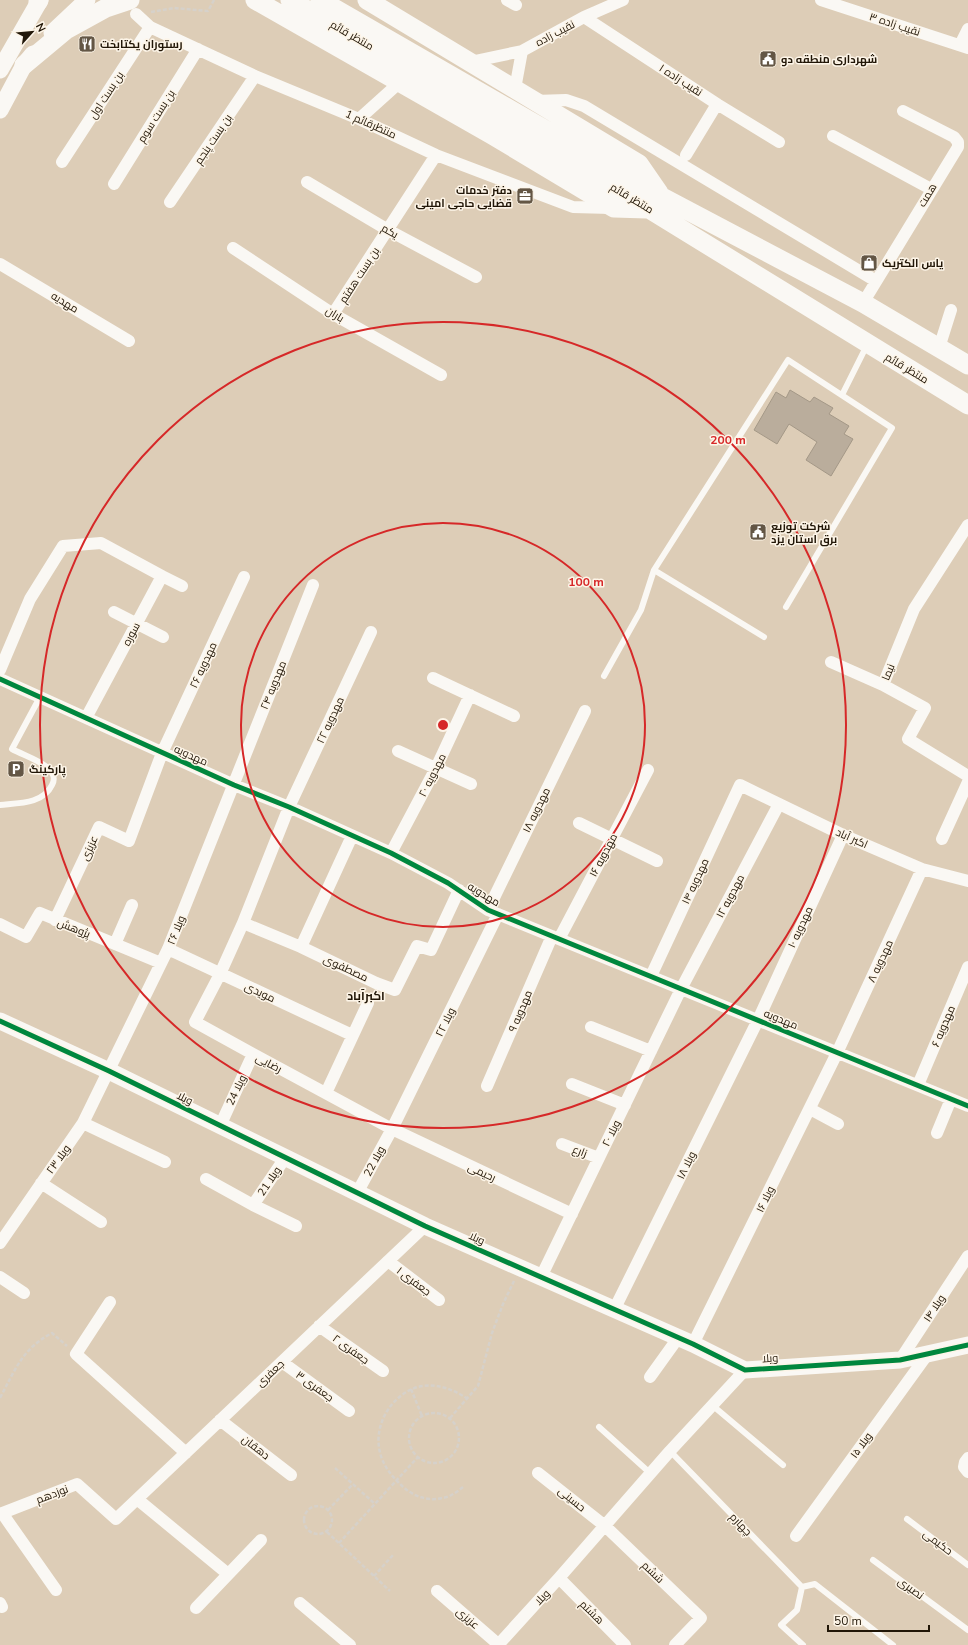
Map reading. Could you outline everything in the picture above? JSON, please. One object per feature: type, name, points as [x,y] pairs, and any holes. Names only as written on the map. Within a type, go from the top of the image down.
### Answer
[{"type":"main road","points":[[255,0],[398,83],[492,135],[614,208],[655,203],[639,164],[367,0]]},
{"type":"main road","name":"منتظر قائم","points":[[290,0],[413,70],[655,203],[863,303],[968,365]]},
{"type":"main road","name":"منتظر قائم","points":[[320,0],[655,203],[868,344],[968,405]]},
{"type":"main road","points":[[24,65],[66,30],[106,8],[133,7]]},
{"type":"street","points":[[1,66],[38,0]]},
{"type":"street","points":[[0,110],[24,65],[48,37],[87,0]]},
{"type":"street","name":"نقیب زاده","points":[[515,89],[522,51],[584,17],[623,0]]},
{"type":"street","name":"نقیب زاده ۳","points":[[821,0],[841,3],[964,47]]},
{"type":"street","name":"منتظرقائم 1","points":[[133,7],[150,27],[256,76],[359,118],[436,155],[573,207],[614,208]]},
{"type":"street","name":"نقیب زاده ۱","points":[[584,17],[717,104],[779,142]]},
{"type":"street","name":"بن بست اول","points":[[62,162],[150,27]]},
{"type":"street","points":[[964,47],[968,29]]},
{"type":"street","name":"بن بست سوم","points":[[114,184],[198,48]]},
{"type":"street","points":[[470,62],[522,51]]},
{"type":"street","name":"بن بست پنجم","points":[[170,202],[256,76]]},
{"type":"street","points":[[359,118],[398,83]]},
{"type":"street","points":[[534,101],[566,100],[584,106],[876,281]]},
{"type":"street","points":[[686,155],[717,104]]},
{"type":"street","name":"همت","points":[[863,303],[931,189],[958,147],[958,142],[954,137],[903,111]]},
{"type":"street","points":[[833,136],[931,189]]},
{"type":"street","name":"بن بست هفتم","points":[[333,314],[436,155]]},
{"type":"street","name":"یکم","points":[[307,182],[388,230],[476,277]]},
{"type":"street","name":"باران","points":[[233,248],[333,314],[441,375]]},
{"type":"street","name":"مهديه","points":[[0,264],[129,341]]},
{"type":"street","points":[[939,348],[951,310]]},
{"type":"street","name":"نیما","points":[[968,525],[914,610],[883,685],[925,708],[908,739],[968,776]]},
{"type":"street","points":[[0,670],[30,599],[63,546],[101,543],[182,586]]},
{"type":"street","name":"سوره","points":[[86,718],[162,576]]},
{"type":"street","name":"مهدویه ۲۶","points":[[162,753],[244,577]]},
{"type":"street","name":"مهدویه ۲۴","points":[[234,785],[313,585]]},
{"type":"street","points":[[114,612],[163,637]]},
{"type":"street","name":"مهدویه ۲۲","points":[[289,807],[371,632]]},
{"type":"street","points":[[831,662],[883,685]]},
{"type":"street","points":[[433,678],[514,716]]},
{"type":"street","name":"مهدویه","points":[[0,679],[162,753],[234,785],[289,807],[391,853],[448,883],[493,912],[968,1106]]},
{"type":"street","name":"مهدویه ۲۰","points":[[391,853],[436,768],[470,695]]},
{"type":"street","name":"مهدویه ۱۸","points":[[493,912],[585,711]]},
{"type":"street","points":[[398,751],[472,784]]},
{"type":"street","name":"عزیزی","points":[[55,920],[99,826],[130,841],[162,753]]},
{"type":"street","name":"مهدویه ۱۶","points":[[555,938],[612,839],[648,770]]},
{"type":"street","points":[[942,839],[968,782]]},
{"type":"street","name":"ویلا ۲۶","points":[[109,1071],[168,949],[234,785]]},
{"type":"street","name":"اکبر آباد","points":[[740,785],[843,834],[922,868],[968,881]]},
{"type":"street","name":"مهدویه ۱۴","points":[[650,976],[740,785]]},
{"type":"street","name":"مهدویه ۱۲","points":[[681,989],[779,804]]},
{"type":"street","points":[[220,974],[243,923],[289,807]]},
{"type":"street","points":[[579,823],[657,861]]},
{"type":"street","name":"مهدویه ۱۰","points":[[758,1020],[843,834]]},
{"type":"street","points":[[301,947],[352,836]]},
{"type":"street","name":"مهدویه ۸","points":[[837,1053],[922,868]]},
{"type":"street","name":"مصطفوی","points":[[243,923],[301,947],[376,983],[395,990],[417,946],[431,950],[459,890]]},
{"type":"street","points":[[115,944],[132,905]]},
{"type":"street","name":"ویلا ۲۲","points":[[392,1129],[493,912]]},
{"type":"street","name":"پژوهش","points":[[0,924],[26,937],[40,913],[161,963]]},
{"type":"street","name":"مهدویه ۹","points":[[487,1086],[555,938]]},
{"type":"street","name":"مویدی","points":[[168,949],[352,1035]]},
{"type":"street","name":"مهدویه ۶","points":[[918,1086],[968,967]]},
{"type":"street","name":"رضایی","points":[[220,974],[195,1022],[392,1129]]},
{"type":"street","name":"ویلا ۲۰","points":[[541,1277],[681,989]]},
{"type":"street","points":[[326,1093],[368,1003]]},
{"type":"street","name":"ویلا ۱۸","points":[[614,1310],[758,1020]]},
{"type":"street","name":"ویلا","points":[[0,1021],[109,1071],[425,1226],[686,1341],[745,1370],[900,1360],[968,1345]]},
{"type":"street","points":[[591,1027],[651,1051]]},
{"type":"street","name":"ویلا ۱۶","points":[[650,1377],[686,1341],[810,1109],[837,1053]]},
{"type":"street","name":"ویلا 24","points":[[220,1126],[253,1054]]},
{"type":"street","name":"ویلا ۲۳","points":[[0,1243],[83,1123],[109,1071]]},
{"type":"street","points":[[572,1084],[625,1105]]},
{"type":"street","points":[[937,1133],[951,1099]]},
{"type":"street","points":[[810,1109],[838,1124]]},
{"type":"street","points":[[83,1123],[165,1162]]},
{"type":"street","name":"ویلا 22","points":[[357,1193],[392,1129]]},
{"type":"street","name":"رحیمی","points":[[392,1129],[572,1214]]},
{"type":"street","name":"زارع","points":[[562,1144],[599,1158]]},
{"type":"street","name":"ویلا 21","points":[[253,1205],[285,1158]]},
{"type":"street","name":"ویلا 21","points":[[206,1179],[253,1205],[296,1226]]},
{"type":"street","points":[[41,1183],[101,1222]]},
{"type":"street","name":"جعفری","points":[[116,1519],[425,1226]]},
{"type":"street","name":"ویلا ۱۴","points":[[900,1360],[968,1256]]},
{"type":"street","name":"جعفری ۱","points":[[388,1261],[439,1300]]},
{"type":"street","points":[[0,1277],[24,1293]]},
{"type":"street","points":[[110,1302],[76,1354],[186,1453]]},
{"type":"street","name":"جعفری ۲","points":[[319,1326],[383,1371]]},
{"type":"street","name":"ویلا ۱۵","points":[[796,1536],[927,1355]]},
{"type":"street","name":"جعفری ۳","points":[[282,1362],[348,1411]]},
{"type":"street","name":"ویلا","points":[[498,1645],[605,1526],[650,1473],[745,1370]]},
{"type":"street","name":"دهقان","points":[[220,1420],[291,1475]]},
{"type":"street","name":"حسینی","points":[[538,1473],[605,1526]]},
{"type":"street","name":"نوزدهم","points":[[1,1513],[78,1484],[116,1519]]},
{"type":"street","points":[[137,1498],[228,1574]]},
{"type":"street","points":[[1,1513],[56,1590]]},
{"type":"street","name":"ششم","points":[[605,1526],[701,1618],[675,1645]]},
{"type":"street","points":[[196,1608],[261,1540]]},
{"type":"street","name":"هشتم","points":[[559,1578],[625,1645]]},
{"type":"street","name":"عزیزی","points":[[437,1591],[498,1645]]},
{"type":"street","points":[[300,1603],[350,1645]]},
{"type":"lane","points":[[842,395],[868,344]]},
{"type":"lane","points":[[604,676],[641,610],[654,570],[788,360],[892,428],[786,607]]},
{"type":"lane","points":[[654,570],[764,637]]},
{"type":"lane","points":[[0,805],[31,802],[49,792],[54,782],[53,774],[47,767],[12,749],[40,697]]},
{"type":"lane","points":[[712,1406],[783,1465]]},
{"type":"lane","points":[[599,1427],[650,1473]]},
{"type":"lane","name":"چهارم","points":[[670,1451],[802,1587]]},
{"type":"lane","name":"حکیمی","points":[[907,1519],[968,1565]]},
{"type":"lane","name":"نصیری","points":[[873,1560],[968,1630]]},
{"type":"lane","points":[[803,1645],[781,1625],[797,1610],[802,1587],[815,1584],[893,1645]]},
{"type":"path","points":[[133,7],[208,11],[214,0]]},
{"type":"path","points":[[450,1418],[478,1386],[492,1333],[503,1304],[520,1268]]},
{"type":"path","points":[[0,1398],[22,1357],[39,1340],[52,1333],[76,1354]]},
{"type":"path","points":[[463,1488],[453,1495],[441,1499],[429,1499],[416,1496],[406,1490],[388,1470],[382,1458],[378,1444],[379,1431],[383,1418],[390,1406],[400,1396],[411,1389],[426,1386],[441,1386],[455,1390],[468,1399]]},
{"type":"path","points":[[411,1389],[422,1416]]},
{"type":"path","points":[[432,1412],[442,1413],[450,1418],[458,1429],[459,1435],[459,1442],[454,1454],[443,1462],[430,1462],[418,1457],[411,1448],[409,1435],[413,1424],[422,1416],[432,1412]]},
{"type":"path","points":[[339,1543],[418,1457]]},
{"type":"path","points":[[335,1468],[375,1504]]},
{"type":"path","points":[[328,1510],[353,1484]]},
{"type":"path","points":[[321,1506],[328,1510],[332,1517],[332,1525],[327,1532],[319,1535],[311,1534],[305,1528],[303,1520],[306,1512],[312,1507],[321,1506]]},
{"type":"path","points":[[327,1532],[390,1590]]},
{"type":"path","points":[[374,1576],[394,1554]]},
{"type":"building","points":[[790,390],[810,402],[814,397],[833,408],[829,414],[849,426],[844,434],[853,439],[831,476],[806,460],[817,442],[789,424],[777,444],[754,430],[776,392],[786,398]]},
{"type":"cycle path","points":[[0,679],[234,785],[289,807],[391,853],[448,883],[488,910],[968,1106]]},
{"type":"cycle path","points":[[0,1021],[109,1071],[425,1226],[693,1344],[745,1370],[900,1360],[968,1345]]},
{"type":"place","name":"رستوران یکتابخت","points":[[87,44]]},
{"type":"place","name":"شهرداری منطقه دو","points":[[768,59]]},
{"type":"place","name":"دفتر خدمات قضایی حاجی امینی","points":[[525,196]]},
{"type":"place","name":"یاس الکتریک","points":[[869,263]]},
{"type":"place","name":"شرکت توزیع برق استان یزد","points":[[758,532]]},
{"type":"place","name":"پارکینگ","points":[[16,769]]},
{"type":"district","name":"اکبرآباد","points":[[366,996]]}]
